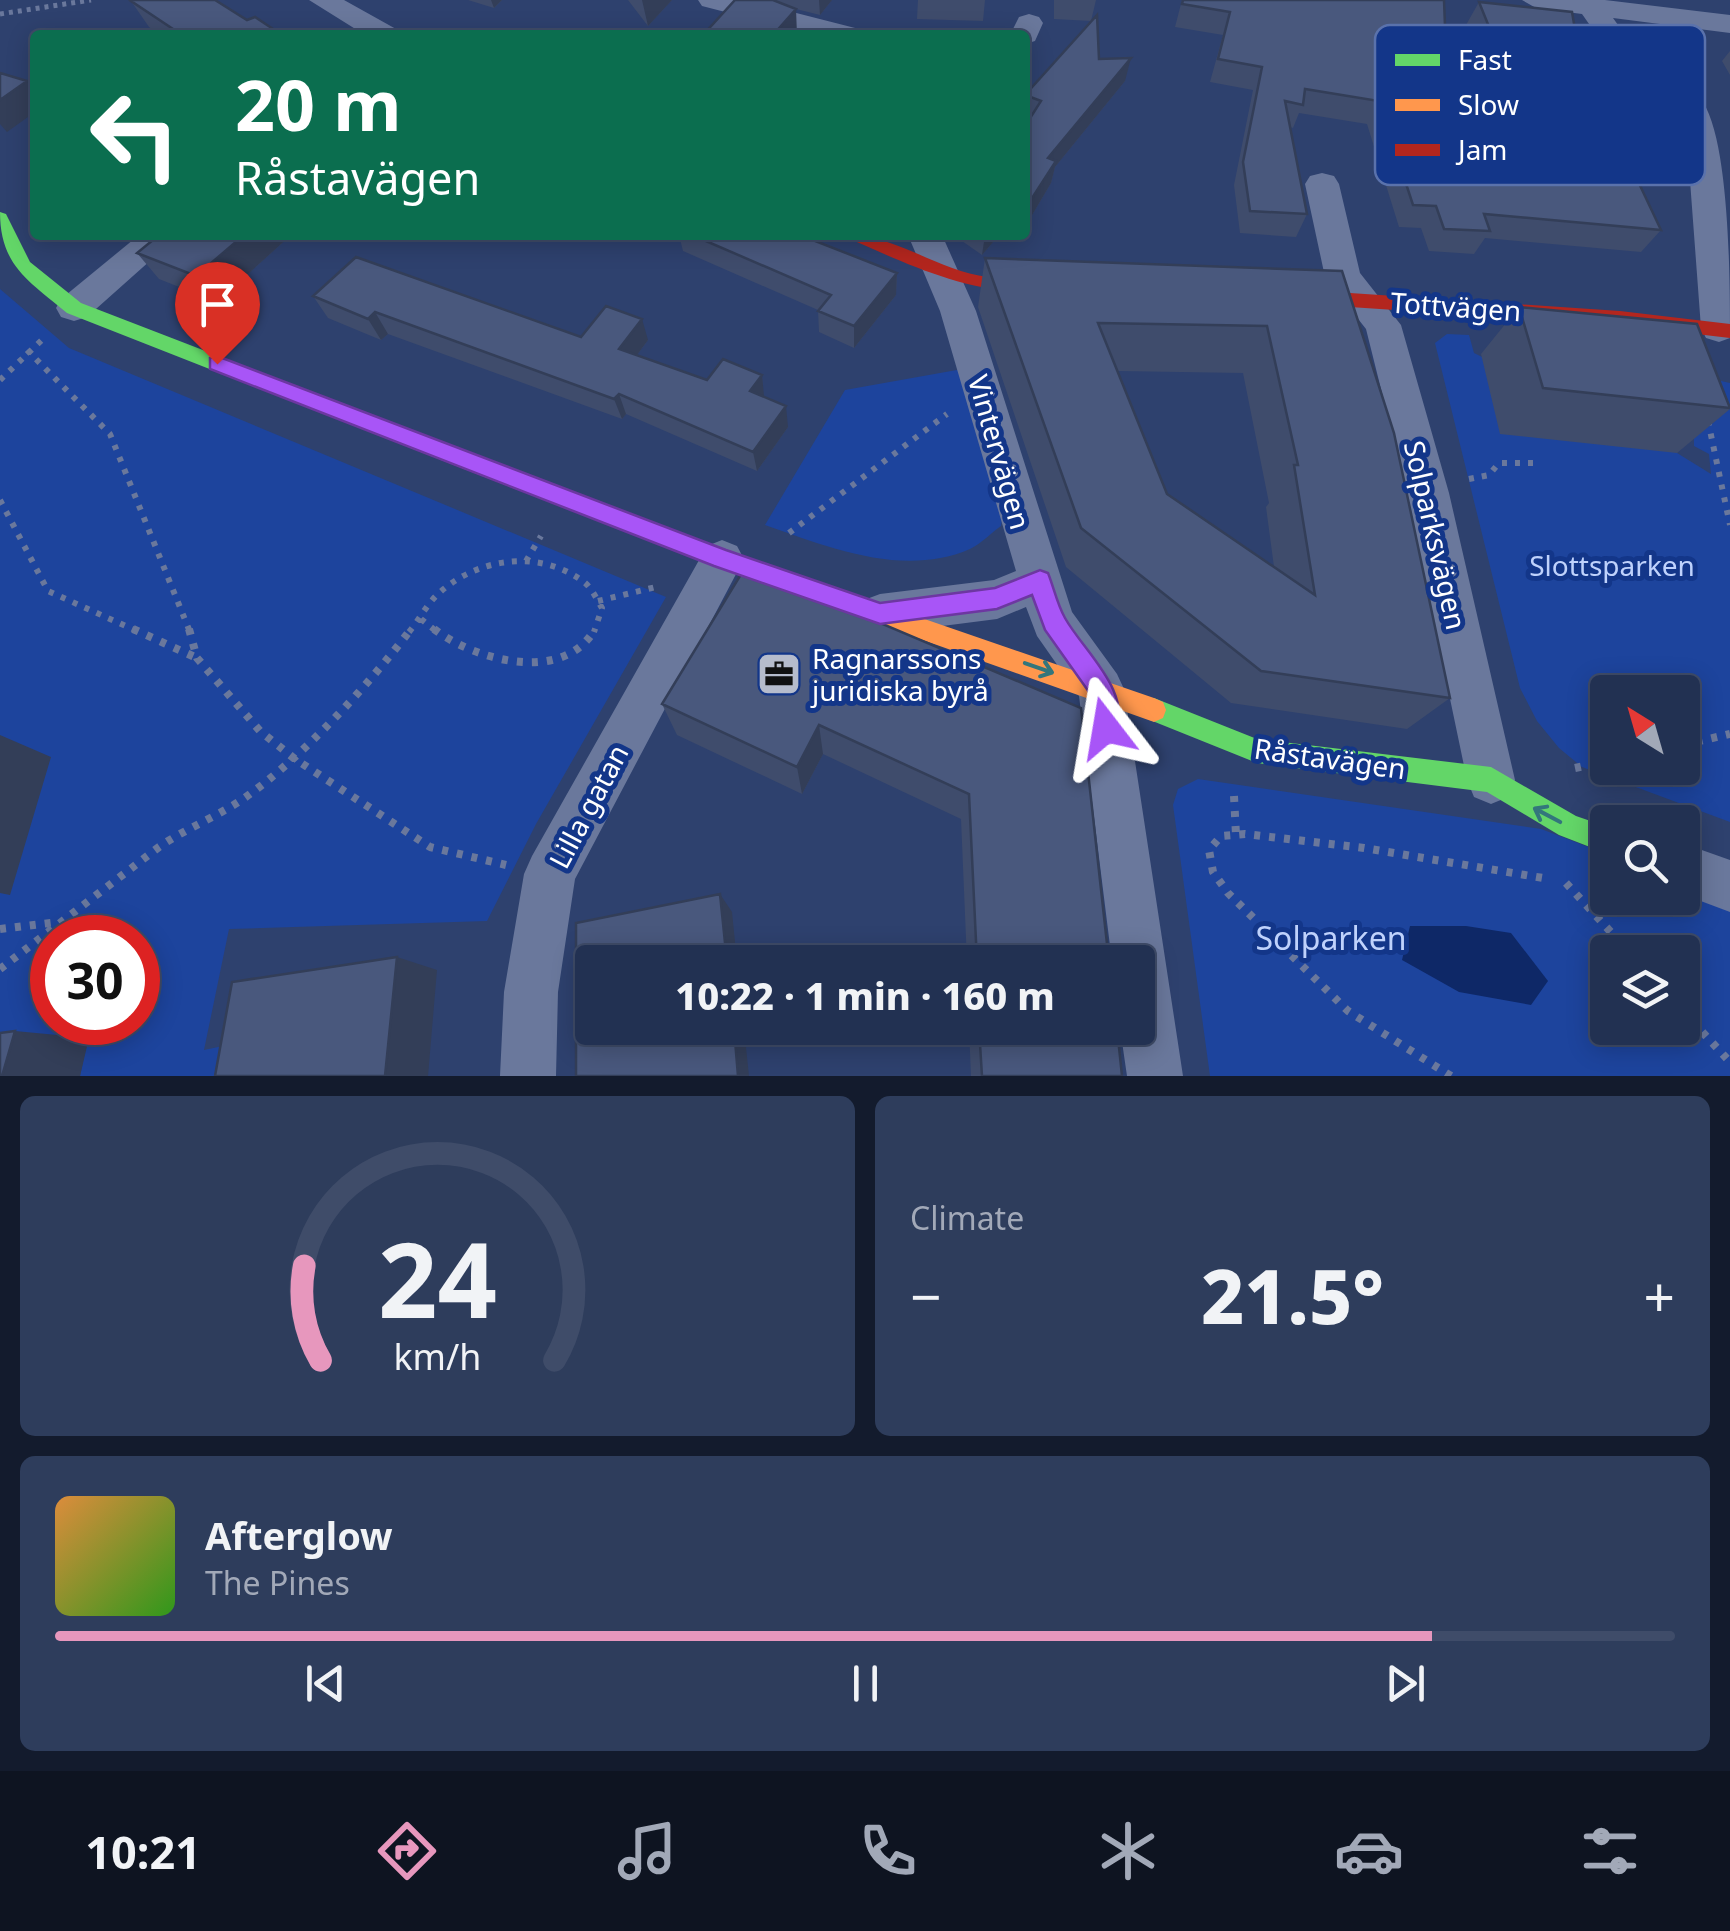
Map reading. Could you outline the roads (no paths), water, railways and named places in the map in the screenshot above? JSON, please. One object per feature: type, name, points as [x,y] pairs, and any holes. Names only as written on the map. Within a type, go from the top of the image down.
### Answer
[{"type":"street","points":[[323,0],[377,30]]},
{"type":"street","points":[[712,0],[830,30]]},
{"type":"street","points":[[1536,0],[1730,24]]},
{"type":"street","points":[[1593,9],[1602,25]]},
{"type":"street","points":[[1705,154],[1725,330]]},
{"type":"street","name":"Tottvägen","points":[[1322,184],[1343,276],[1360,299]]},
{"type":"street","name":"Råstavägen","points":[[0,218],[23,266],[74,308],[722,559],[1101,689],[1257,752],[1491,780],[1568,826],[1590,834]]},
{"type":"street","points":[[74,308],[156,240]]},
{"type":"street","points":[[868,240],[943,272],[986,284],[1085,288]]},
{"type":"street","name":"Vintervägen","points":[[927,240],[943,272],[1054,622],[1101,689],[1155,1076]]},
{"type":"street","name":"Tottvägen","points":[[1242,294],[1360,299],[1725,330]]},
{"type":"street","name":"Solparksvägen","points":[[1360,299],[1383,325],[1428,492],[1491,780]]},
{"type":"street","name":"Lilla gatan","points":[[528,1076],[531,992],[550,874],[722,559]]},
{"type":"street","name":"Råstavägen","points":[[880,614],[997,599],[1040,581]]},
{"type":"street","points":[[1700,875],[1730,886]]},
{"type":"place","name":"Ragnarssons juridiska byrå","points":[[779,674]]},
{"type":"park label","name":"Slottsparken","points":[[1612,565]]},
{"type":"park label","name":"Solparken","points":[[1331,937]]}]
